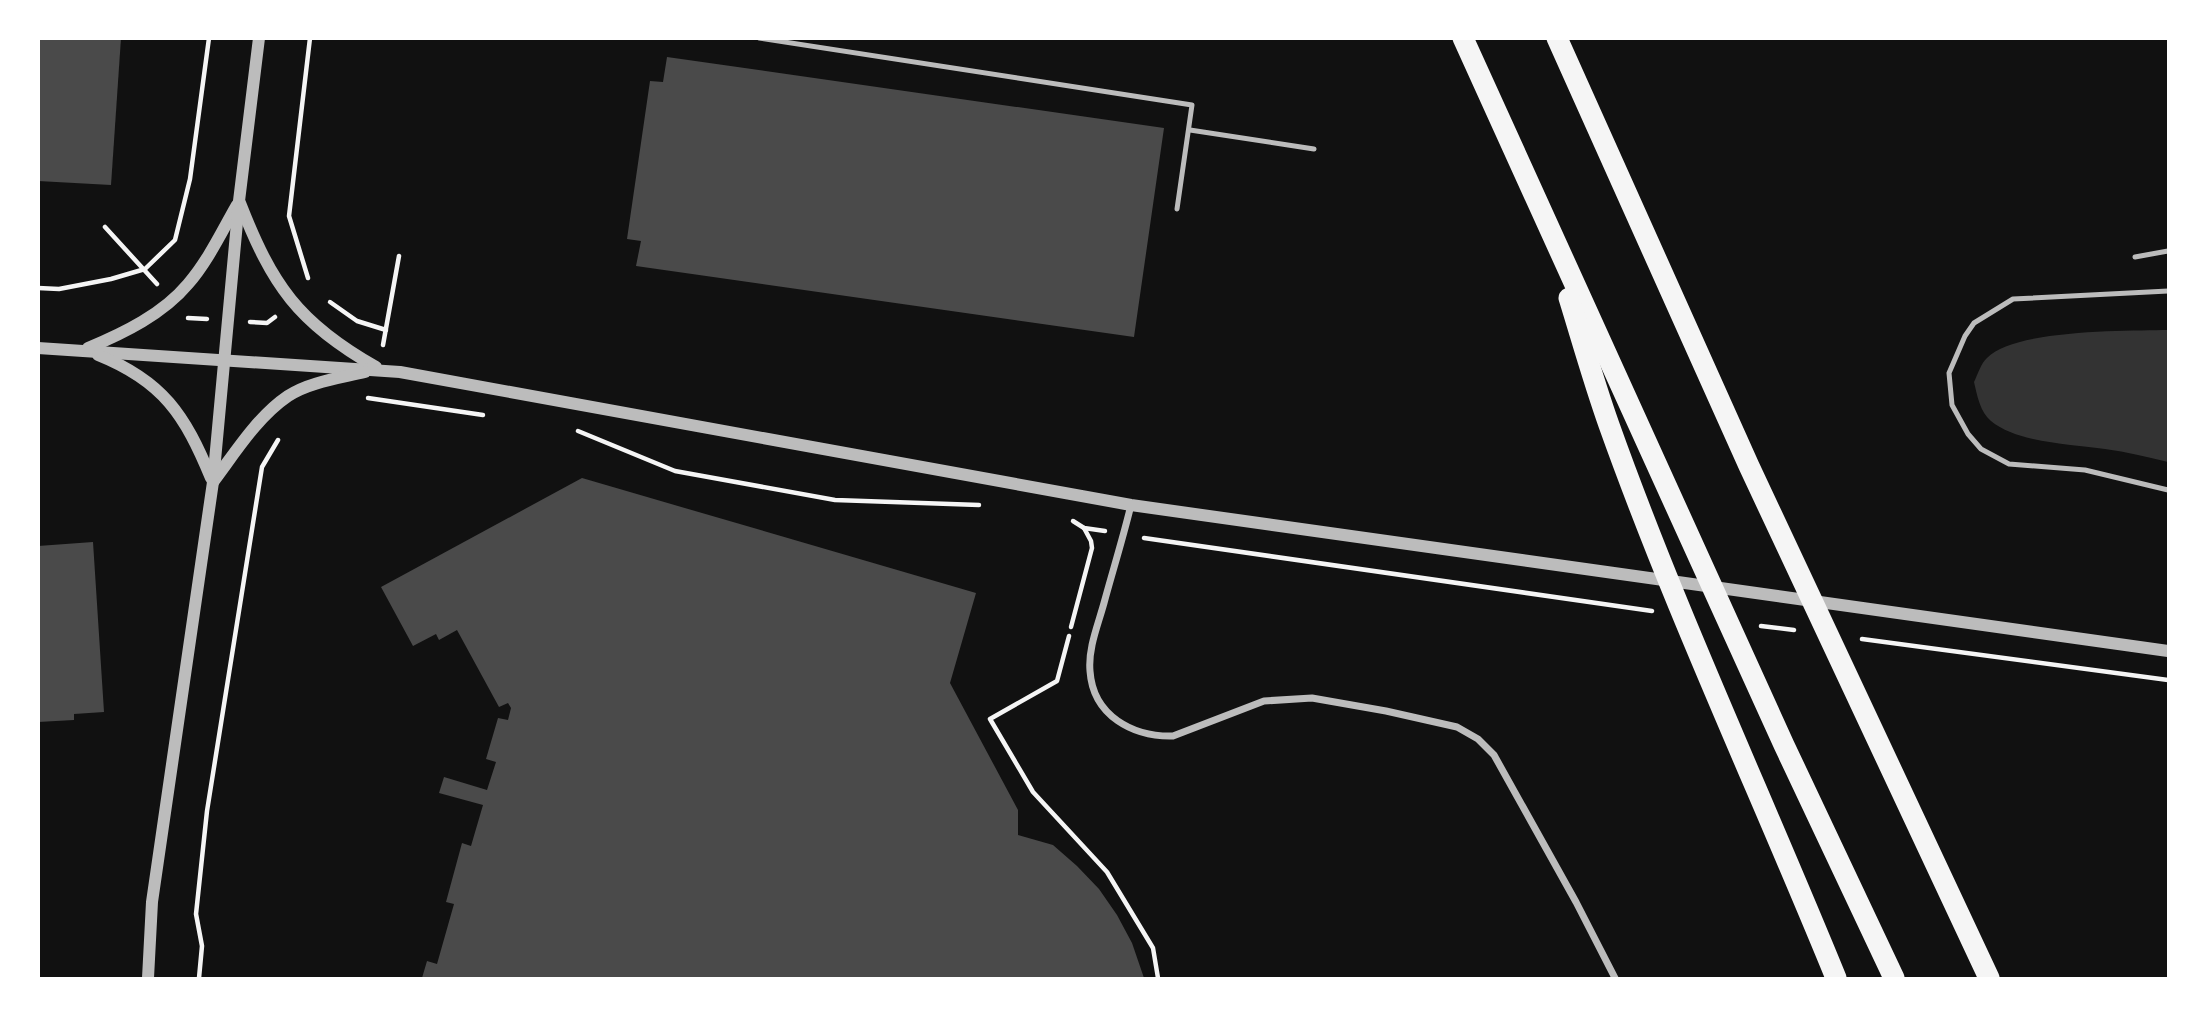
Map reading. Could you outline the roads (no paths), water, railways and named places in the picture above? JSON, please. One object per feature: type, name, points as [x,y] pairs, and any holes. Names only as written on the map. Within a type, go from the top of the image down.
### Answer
[{"type":"highway","points":[[1463,38],[1784,745],[1894,978]]},
{"type":"highway","points":[[1557,38],[1754,479],[1989,978]]},
{"type":"highway","points":[[1541,210],[1609,424],[1697,650],[1774,826],[1836,978]]},
{"type":"street","points":[[148,978],[152,902],[213,482],[239,201],[259,38]]},
{"type":"street","points":[[85,350],[152,315],[171,301],[198,270],[239,201]]},
{"type":"street","points":[[239,201],[263,258],[292,303],[312,325],[332,341],[379,369]]},
{"type":"street","points":[[38,348],[379,369],[1131,505],[2168,651]]},
{"type":"street","points":[[85,350],[132,369],[160,392],[180,417],[203,457],[213,482]]},
{"type":"street","points":[[213,482],[254,429],[289,395],[311,386],[379,369]]},
{"type":"street","points":[[1131,505],[1090,659],[1092,687],[1098,700],[1117,722],[1144,734],[1173,736],[1264,701],[1312,698],[1438,721],[1470,733],[1494,755],[1615,978]]},
{"type":"lane","points":[[759,38],[1192,105],[1177,209]]},
{"type":"lane","points":[[1190,131],[1314,149]]},
{"type":"lane","points":[[2135,257],[2168,251]]},
{"type":"lane","points":[[2168,291],[2013,299],[1974,323],[1965,336],[1949,373],[1951,405],[1968,434],[1981,449],[2009,464],[2085,470],[2168,490]]}]
